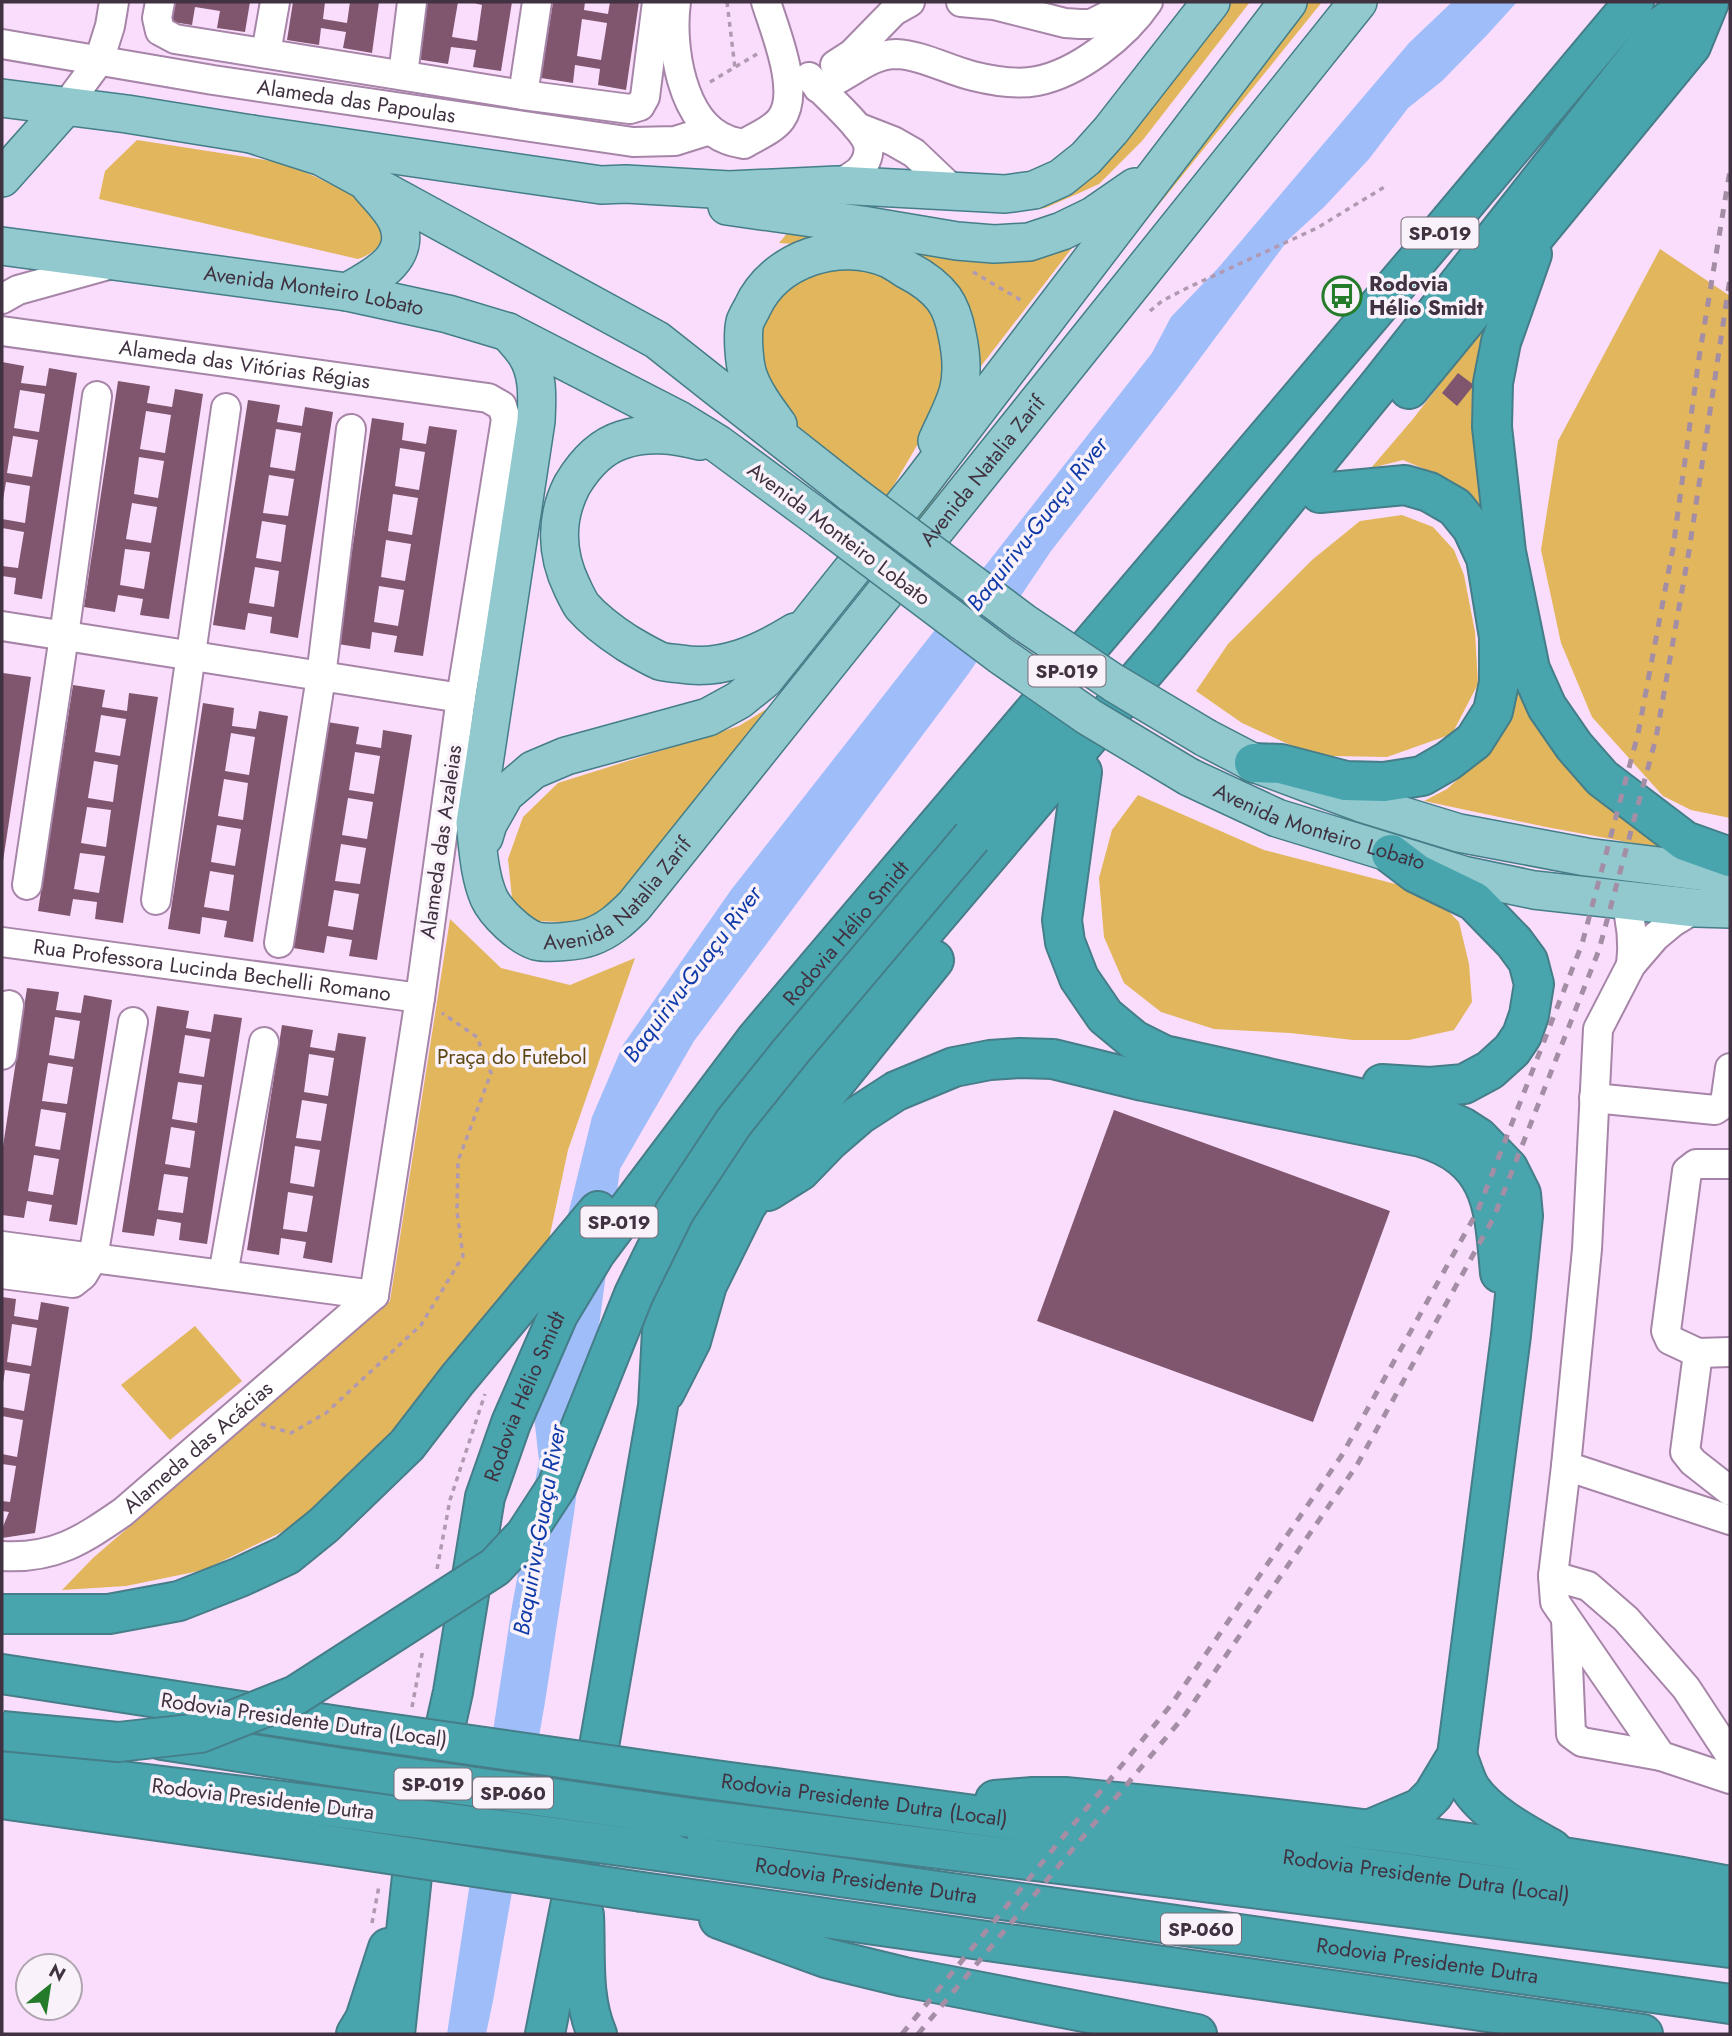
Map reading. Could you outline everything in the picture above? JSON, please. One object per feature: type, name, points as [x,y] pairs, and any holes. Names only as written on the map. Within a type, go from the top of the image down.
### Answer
[{"type":"highway","points":[[1514,143],[1556,69],[1602,2]]},
{"type":"highway","name":"Rodovia Hélio Smidt","points":[[395,2034],[412,1876],[453,1692],[485,1497],[510,1423],[558,1315],[596,1252],[764,1029],[1634,2]]},
{"type":"highway","name":"SP-019","points":[[545,2034],[580,1856],[658,1406],[662,1331],[669,1304],[691,1249],[737,1171],[833,1038],[1167,645],[1379,385],[1663,25],[1693,2]]},
{"type":"highway","name":"SP-019","points":[[658,1406],[691,1341],[707,1285],[746,1206],[809,1115],[1082,772],[1320,492],[1691,46],[1709,2]]},
{"type":"highway","points":[[1541,228],[1501,342],[1493,383],[1492,427],[1506,552],[1530,669],[1547,707],[1574,746],[1602,778],[1685,841],[1730,857]]},
{"type":"highway","points":[[1254,763],[1281,764],[1346,781],[1384,782],[1422,776],[1474,741],[1493,710],[1499,683],[1499,637],[1486,558],[1472,528],[1455,507],[1429,492],[1405,485],[1320,492]]},
{"type":"highway","points":[[2,1731],[118,1742],[200,1733],[296,1695],[495,1567],[525,1535],[557,1486],[634,1294],[675,1211],[734,1122],[1000,803],[1030,755],[1106,667],[1125,604]]},
{"type":"highway","points":[[1000,803],[1044,763],[1117,676],[1167,645]]},
{"type":"highway","points":[[1082,772],[1062,920],[1065,942],[1079,978],[1105,1016],[1134,1040],[1164,1055],[1436,1115],[1462,1127],[1492,1149],[1508,1168],[1521,1194],[1523,1216],[1511,1335],[1457,1755],[1433,1795],[1420,1808],[1368,1830]]},
{"type":"highway","points":[[1251,1074],[1430,1087],[1464,1084],[1490,1070],[1513,1050],[1530,1015],[1534,985],[1528,961],[1514,942],[1474,901],[1416,873],[1391,854]]},
{"type":"highway","points":[[2,1614],[109,1614],[179,1601],[287,1555],[324,1525],[407,1445],[628,1172],[764,1029]]},
{"type":"highway","points":[[746,1206],[800,1171],[859,1115],[896,1091],[954,1067],[990,1060],[1053,1059],[1143,1081],[1421,1137],[1452,1150],[1476,1171],[1485,1183],[1496,1226],[1504,1322],[1511,1335]]},
{"type":"highway","name":"Rodovia Presidente Dutra (Local)","points":[[2,1674],[693,1777],[1730,1917]]},
{"type":"highway","name":"Rodovia Presidente Dutra","points":[[2,1716],[691,1818],[1730,1948]]},
{"type":"highway","points":[[1457,1755],[1468,1785],[1490,1809],[1523,1833],[1569,1859]]},
{"type":"highway","name":"Rodovia Presidente Dutra","points":[[2,1766],[672,1853],[1730,2004]]},
{"type":"highway","points":[[952,1811],[1000,1799],[1065,1797],[1368,1830],[1730,1886]]},
{"type":"highway","name":"Rodovia Presidente Dutra","points":[[2,1799],[650,1894],[1643,2034]]},
{"type":"highway","points":[[2,1813],[57,1806]]},
{"type":"highway","points":[[580,1856],[585,1978],[597,2034]]},
{"type":"highway","points":[[356,2034],[365,2018],[412,1876]]},
{"type":"highway","points":[[650,1894],[826,1958],[904,1977],[1197,2034]]},
{"type":"main road","points":[[601,185],[729,190],[837,185],[1005,194],[1034,190],[1060,178],[1086,158],[1211,2]]},
{"type":"main road","name":"Avenida Natalia Zarif","points":[[1288,2],[918,487],[765,679],[739,700],[708,717],[566,755],[533,770],[505,794],[488,824],[479,859],[489,898],[505,922],[536,941],[566,941],[590,937],[616,924],[634,906],[1130,311],[1357,2]]},
{"type":"main road","name":"Avenida Monteiro Lobato","points":[[2,98],[251,134],[322,158],[362,177],[657,340],[797,452],[1023,622],[1114,683],[1206,738],[1254,763],[1361,803],[1459,833],[1586,857],[1730,875]]},
{"type":"main road","points":[[2,178],[65,107]]},
{"type":"main road","points":[[251,134],[601,185],[625,193],[994,244],[1029,242],[1062,231],[1093,216],[1126,195],[1180,146]]},
{"type":"main road","points":[[347,292],[374,278],[392,262],[399,248],[401,234],[396,218],[362,177]]},
{"type":"main road","name":"Avenida Monteiro Lobato","points":[[2,246],[347,292],[448,313],[508,332],[679,420],[718,444],[1023,671],[1089,717],[1189,777],[1277,818],[1463,875],[1522,887],[1713,909]]},
{"type":"main road","points":[[797,452],[762,403],[748,375],[745,323],[764,288],[779,272],[806,258],[834,251],[862,253],[888,259],[922,278],[944,299],[960,344],[958,391],[918,487]]},
{"type":"main road","points":[[479,859],[475,823],[536,421],[535,375],[527,354],[508,332]]},
{"type":"main road","points":[[718,444],[651,434],[621,440],[597,452],[568,493],[560,521],[559,549],[567,576],[581,604],[605,629],[631,645],[661,661],[691,666],[720,665],[747,657],[811,622]]},
{"type":"street","points":[[65,107],[99,61],[114,2]]},
{"type":"street","points":[[160,2],[157,18],[160,31],[175,39],[523,95],[630,109],[640,106],[645,97],[657,2]]},
{"type":"street","points":[[267,53],[275,2]]},
{"type":"street","points":[[403,75],[412,2]]},
{"type":"street","points":[[523,95],[537,2]]},
{"type":"street","points":[[676,2],[677,62],[686,93],[710,130],[727,140],[744,144],[775,125],[818,88],[833,84],[862,64],[884,56],[910,56],[975,77],[1010,82],[1034,82],[1052,78],[1109,44],[1149,2]]},
{"type":"street","points":[[766,2],[786,70],[788,102],[782,118]]},
{"type":"street","points":[[818,88],[824,74],[852,54],[894,11],[910,2]]},
{"type":"street","points":[[961,2],[994,5],[1065,23],[1091,24],[1107,16],[1124,2]]},
{"type":"street","points":[[1180,146],[1239,83],[1304,2]]},
{"type":"street","points":[[1130,311],[1129,265],[1340,2]]},
{"type":"street","points":[[1065,23],[1068,39],[1066,71]]},
{"type":"street","points":[[778,40],[867,140],[868,154],[865,163],[837,185]]},
{"type":"street","name":"Alameda das Papoulas","points":[[2,44],[213,80],[633,142],[675,141],[710,130]]},
{"type":"street","points":[[853,123],[850,88],[862,64]]},
{"type":"street","points":[[853,123],[914,153],[955,192]]},
{"type":"street","points":[[2,299],[18,290],[49,280],[125,261]]},
{"type":"street","name":"Alameda das Vitórias Régias","points":[[2,331],[488,398]]},
{"type":"street","points":[[27,885],[97,396]]},
{"type":"street","name":"Alameda das Azaleias","points":[[374,1294],[420,998],[461,698],[506,419],[502,406],[488,398]]},
{"type":"street","points":[[156,900],[226,408]]},
{"type":"street","points":[[279,943],[321,677],[351,429]]},
{"type":"street","points":[[2,626],[461,698]]},
{"type":"street","points":[[1625,900],[1633,933],[1630,965]]},
{"type":"street","points":[[1661,1756],[1555,1602],[1553,1576],[1587,1249],[1598,1029],[1630,965],[1655,937],[1673,922],[1713,909]]},
{"type":"street","name":"Rua Professora Lucinda Bechelli Romano","points":[[2,942],[420,998]]},
{"type":"street","points":[[2,1055],[9,1005]]},
{"type":"street","points":[[2,1274],[73,1283],[83,1275],[93,1258],[133,1022]]},
{"type":"street","points":[[223,1275],[264,1042]]},
{"type":"street","points":[[1594,1098],[1715,1110],[1725,1103],[1730,1068]]},
{"type":"street","points":[[1730,1164],[1696,1164],[1688,1171],[1665,1331],[1670,1340],[1698,1353],[1730,1352]]},
{"type":"street","points":[[2,1246],[374,1294]]},
{"type":"street","name":"Alameda das Acácias","points":[[2,1556],[33,1556],[53,1552],[86,1538],[123,1512],[374,1294]]},
{"type":"street","points":[[1698,1353],[1685,1452],[1693,1462],[1730,1491]]},
{"type":"street","points":[[1566,1466],[1730,1520]]},
{"type":"street","points":[[1553,1576],[1588,1586],[1626,1619],[1686,1688],[1730,1755]]},
{"type":"street","points":[[1566,1619],[1572,1734],[1581,1742],[1661,1756],[1730,1779]]},
{"type":"path","points":[[727,2],[734,68]]},
{"type":"path","points":[[686,93],[734,68],[778,40]]},
{"type":"path","points":[[1130,311],[1162,301],[1317,228],[1386,186]]},
{"type":"path","points":[[236,1416],[291,1433],[326,1413],[421,1325],[463,1256],[457,1212],[458,1161],[491,1073],[477,1037],[420,998]]},
{"type":"green space","points":[[1219,2],[1250,2],[1142,141],[1099,184],[1045,208],[1007,213],[795,195],[1039,193]]},
{"type":"green space","points":[[1306,2],[1322,2],[1062,325],[913,528],[903,521]]},
{"type":"green space","points":[[137,140],[284,163],[377,207],[384,227],[381,241],[372,252],[358,259],[99,199],[105,171]]},
{"type":"green space","points":[[790,230],[1074,242],[968,383],[959,307],[808,245],[779,243]]},
{"type":"green space","points":[[1660,249],[1730,296],[1730,818],[1691,810],[1663,796],[1592,717],[1561,643],[1541,550],[1558,441]]},
{"type":"green space","points":[[860,265],[892,276],[934,304],[951,351],[933,418],[884,502],[782,411],[762,378],[757,325],[767,303],[821,266]]},
{"type":"green space","points":[[1492,316],[1536,690],[1709,857],[1424,801],[1447,789],[1485,755],[1503,724],[1457,489],[1441,476],[1403,460],[1371,468],[1413,419]]},
{"type":"green space","points":[[1402,515],[1433,527],[1454,550],[1464,575],[1475,632],[1478,684],[1452,734],[1387,757],[1331,756],[1299,749],[1242,723],[1196,691],[1228,644],[1312,560],[1360,521]]},
{"type":"green space","points":[[776,703],[655,865],[592,923],[534,921],[512,898],[508,859],[523,817],[558,783],[739,726]]},
{"type":"green space","points":[[1138,795],[1264,850],[1430,893],[1459,922],[1469,964],[1472,1002],[1454,1030],[1409,1040],[1353,1040],[1214,1029],[1161,1012],[1124,983],[1104,937],[1099,878],[1112,830]]},
{"type":"green space","name":"Praça do Futebol","points":[[450,919],[501,968],[570,985],[635,958],[568,1150],[548,1244],[371,1467],[290,1528],[204,1570],[126,1586],[62,1590],[93,1558],[390,1301]]},
{"type":"green space","points":[[195,1326],[242,1381],[170,1440],[121,1385]]},
{"type":"water","name":"Baquirivu-Guaçu River","points":[[1452,2],[1517,2],[1442,81],[1408,108],[1369,159],[1324,207],[1288,240],[1178,388],[1051,551],[969,673],[694,1041],[620,1169],[574,1513],[545,1702],[493,2001],[486,2034],[447,2034],[512,1606],[539,1461],[534,1416],[565,1227],[592,1117],[623,1045],[731,890],[1152,353],[1171,317],[1219,267],[1409,43]]},
{"type":"building","points":[[163,2],[250,2],[245,32],[217,28],[220,11],[195,7],[192,25],[160,20]]},
{"type":"building","points":[[293,2],[325,2],[323,19],[347,23],[350,2],[379,2],[372,53],[343,48],[346,32],[321,28],[319,45],[287,40]]},
{"type":"building","points":[[425,2],[458,2],[452,37],[477,41],[482,5],[474,2],[512,2],[501,71],[473,67],[476,50],[451,47],[448,64],[416,59]]},
{"type":"building","points":[[553,2],[585,2],[584,10],[608,14],[610,2],[639,2],[626,90],[598,85],[600,69],[575,65],[573,83],[541,78]],"holes":[[[582,19],[607,23],[601,60],[577,56]]]},
{"type":"building","points":[[2,362],[24,366],[21,383],[46,386],[49,368],[77,373],[42,599],[14,594],[16,578],[2,576],[2,566],[18,568],[24,532],[2,528],[2,519],[25,523],[30,486],[6,482],[2,500]],"holes":[[[20,390],[45,394],[39,432],[14,428]],[[13,436],[38,440],[32,477],[7,473]]]},
{"type":"building","points":[[1458,373],[1474,385],[1457,406],[1442,393]]},
{"type":"building","points":[[118,381],[150,386],[147,403],[172,407],[175,389],[203,394],[169,619],[140,615],[143,599],[118,595],[115,612],[84,607]],"holes":[[[146,411],[171,415],[165,453],[140,449]],[[139,457],[164,461],[158,498],[134,494]],[[132,503],[157,507],[151,543],[126,539]],[[125,549],[150,552],[144,589],[120,585]]]},
{"type":"building","points":[[248,400],[280,405],[277,422],[302,426],[305,407],[333,412],[298,638],[270,633],[272,617],[248,613],[245,630],[213,625]],"holes":[[[276,429],[301,433],[295,471],[270,467]],[[269,475],[294,479],[288,516],[263,513]],[[262,521],[286,525],[281,562],[256,558]],[[255,567],[279,571],[274,607],[249,603]]]},
{"type":"building","points":[[372,418],[404,423],[402,440],[426,444],[429,426],[457,430],[423,656],[394,652],[397,636],[372,632],[370,649],[338,644]],"holes":[[[400,448],[425,452],[419,490],[395,486]],[[393,494],[418,498],[412,535],[388,531]],[[386,540],[411,544],[405,581],[381,577]],[[379,586],[404,590],[398,626],[374,622]]]},
{"type":"building","points":[[3,673],[31,677],[2,861]]},
{"type":"building","points":[[73,685],[105,690],[102,707],[127,711],[129,693],[158,697],[123,923],[95,919],[97,902],[73,899],[70,916],[38,911]],"holes":[[[101,715],[126,719],[120,756],[95,752]],[[94,761],[118,765],[113,802],[88,798]],[[87,807],[111,810],[106,847],[81,843]],[[80,853],[105,856],[99,893],[74,889]]]},
{"type":"building","points":[[203,703],[234,708],[232,726],[256,729],[259,711],[288,716],[253,942],[224,937],[227,921],[202,917],[200,934],[168,929]],"holes":[[[231,733],[255,737],[249,775],[225,771]],[[224,779],[248,783],[243,820],[218,816]],[[217,825],[241,829],[235,866],[211,862]],[[210,871],[234,875],[229,911],[204,907]]]},
{"type":"building","points":[[327,722],[359,727],[356,744],[381,748],[383,730],[412,735],[377,960],[349,956],[352,940],[327,936],[324,953],[293,948]],"holes":[[[355,752],[380,756],[374,794],[349,790]],[[348,798],[373,802],[367,839],[342,835]],[[341,844],[366,848],[360,884],[335,881]],[[334,890],[359,894],[353,930],[328,926]]]},
{"type":"building","points":[[27,988],[59,992],[56,1010],[81,1013],[84,995],[112,1000],[77,1225],[49,1221],[52,1205],[27,1201],[24,1218],[2,1215],[2,1153]],"holes":[[[55,1017],[80,1021],[74,1059],[49,1055]],[[48,1063],[73,1067],[67,1104],[42,1101]],[[41,1109],[66,1113],[60,1150],[35,1146]],[[34,1155],[59,1159],[53,1195],[28,1191]]]},
{"type":"building","points":[[157,1006],[189,1011],[186,1028],[211,1032],[214,1014],[242,1018],[207,1244],[179,1240],[181,1223],[157,1219],[154,1236],[122,1232]],"holes":[[[185,1035],[210,1039],[204,1077],[179,1073]],[[178,1082],[202,1085],[197,1123],[172,1119]],[[171,1127],[195,1131],[190,1168],[165,1164]],[[164,1174],[188,1177],[183,1213],[158,1210]]]},
{"type":"building","points":[[282,1025],[313,1030],[310,1047],[335,1051],[338,1033],[366,1037],[332,1263],[303,1258],[306,1242],[281,1238],[279,1255],[247,1250]],"holes":[[[309,1054],[334,1058],[328,1096],[304,1092]],[[302,1100],[327,1104],[321,1141],[296,1138]],[[295,1146],[320,1150],[314,1187],[290,1183]],[[288,1192],[313,1196],[307,1232],[283,1229]]]},
{"type":"building","points":[[1114,1110],[1390,1211],[1313,1422],[1037,1321]]},
{"type":"building","points":[[2,1297],[16,1299],[14,1316],[38,1320],[41,1302],[69,1307],[35,1533],[2,1538],[2,1529],[9,1512],[2,1511],[2,1501],[10,1502],[16,1466],[2,1464],[2,1454],[17,1457],[23,1420],[2,1416],[2,1407],[24,1411],[30,1374],[5,1370],[2,1383]],"holes":[[[12,1324],[37,1328],[31,1366],[7,1362]]]},
{"type":"railway","points":[[902,2034],[1171,1705],[1342,1455],[1478,1210],[1582,944],[1638,734],[1673,548],[1699,358],[1730,170]]},
{"type":"railway","points":[[918,2034],[1185,1715],[1357,1465],[1494,1217],[1599,950],[1656,738],[1689,551],[1730,278]]},
{"type":"place","name":"Rodovia Hélio Smidt","points":[[1342,296]]}]
